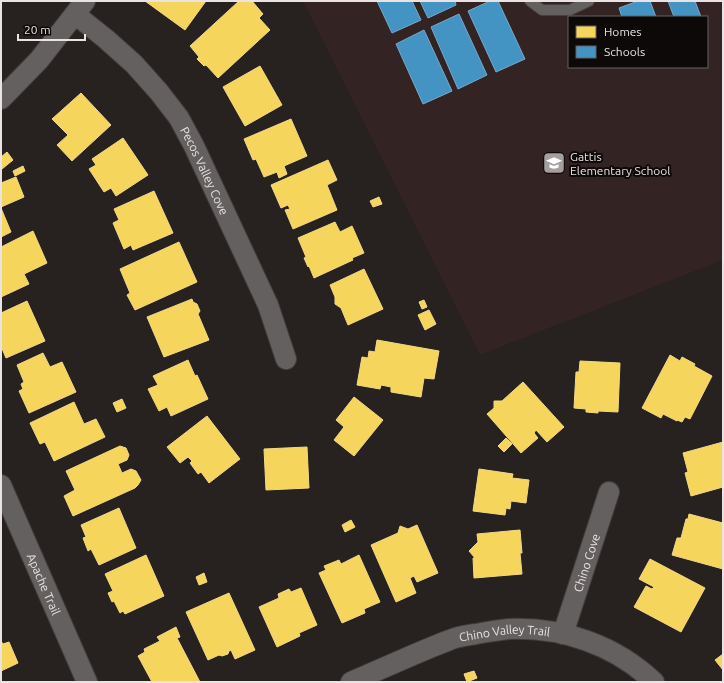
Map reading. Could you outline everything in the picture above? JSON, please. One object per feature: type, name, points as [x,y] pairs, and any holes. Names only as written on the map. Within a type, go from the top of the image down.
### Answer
[{"type":"street","points":[[1,99],[39,60],[80,8]]},
{"type":"street","name":"Pecos Valley Cove","points":[[80,8],[106,39],[134,64],[159,92],[179,118],[194,146],[268,305],[286,359]]},
{"type":"street","name":"Apache Trail","points":[[1,485],[87,682]]},
{"type":"street","name":"Chino Cove","points":[[563,634],[609,492]]},
{"type":"street","name":"Chino Valley Trail","points":[[352,682],[456,638],[509,629],[545,631],[563,634],[597,644],[613,652],[643,672],[654,682]]},
{"type":"lane","points":[[530,1],[542,10],[570,10],[590,1]]},
{"type":"shaded area","name":"Gattis Elementary School","points":[[303,1],[723,1],[723,260],[480,355]]},
{"type":"building: Homes","points":[[145,1],[206,1],[185,30]]},
{"type":"building: Homes","points":[[239,1],[252,1],[263,14],[259,18],[270,30],[218,78],[206,65],[204,66],[197,59],[199,57],[190,46]]},
{"type":"building: Homes","points":[[260,66],[282,105],[245,126],[223,87]]},
{"type":"building: Homes","points":[[81,93],[111,125],[72,161],[57,145],[68,135],[52,119]]},
{"type":"building: Homes","points":[[291,119],[307,156],[284,166],[287,174],[279,178],[277,172],[264,177],[256,159],[253,160],[244,139]]},
{"type":"building: Homes","points":[[123,138],[148,175],[116,196],[111,188],[104,192],[89,169],[96,165],[92,159]]},
{"type":"building: Homes","points":[[7,152],[13,160],[2,169],[1,157]]},
{"type":"building: Homes","points":[[328,160],[337,180],[327,185],[337,210],[293,229],[285,210],[290,209],[288,205],[281,208],[271,185]]},
{"type":"building: Homes","points":[[23,166],[25,171],[15,176],[13,171]]},
{"type":"building: Homes","points":[[16,177],[24,197],[1,207],[1,183]]},
{"type":"building: Homes","points":[[154,191],[173,233],[133,250],[131,245],[124,249],[113,223],[119,220],[114,209]]},
{"type":"building: Homes","points":[[379,197],[382,204],[373,207],[370,201]]},
{"type":"building: Homes","points":[[1,208],[11,232],[1,237]]},
{"type":"building: Homes","points":[[335,222],[340,232],[352,226],[364,253],[352,258],[353,260],[314,278],[304,258],[306,257],[298,238]]},
{"type":"building: Homes","points":[[33,231],[47,263],[24,274],[29,284],[1,297],[1,247]]},
{"type":"building: Homes","points":[[179,242],[197,282],[135,310],[127,295],[130,293],[120,269]]},
{"type":"building: Homes","points":[[364,269],[383,309],[348,325],[341,308],[335,304],[335,297],[330,285]]},
{"type":"building: Homes","points":[[192,299],[193,302],[197,304],[200,311],[198,314],[209,340],[164,357],[147,317]]},
{"type":"building: Homes","points":[[424,300],[427,307],[422,309],[419,302]]},
{"type":"building: Homes","points":[[27,301],[45,341],[6,358],[1,346],[1,313]]},
{"type":"building: Homes","points":[[429,310],[436,324],[425,330],[418,315]]},
{"type":"building: Homes","points":[[377,340],[439,351],[434,379],[424,378],[421,397],[391,392],[391,387],[381,385],[380,389],[357,385],[362,357],[368,358],[369,351],[375,352]]},
{"type":"building: Homes","points":[[43,353],[50,367],[62,362],[76,392],[29,413],[19,391],[23,389],[21,384],[24,382],[17,365]]},
{"type":"building: Homes","points":[[670,355],[680,361],[682,357],[712,376],[690,419],[685,417],[682,422],[663,414],[661,418],[642,408]]},
{"type":"building: Homes","points":[[188,360],[208,399],[171,416],[167,407],[159,411],[148,389],[158,385],[153,376]]},
{"type":"building: Homes","points":[[580,361],[620,363],[618,412],[586,412],[586,409],[574,408],[576,372],[579,372]]},
{"type":"building: Homes","points":[[523,382],[564,427],[547,442],[536,430],[534,433],[538,438],[521,453],[487,414],[494,408],[494,401],[502,401]]},
{"type":"building: Homes","points":[[354,397],[383,420],[354,456],[334,440],[344,427],[336,420]]},
{"type":"building: Homes","points":[[122,399],[126,408],[117,412],[113,403]]},
{"type":"building: Homes","points":[[74,402],[84,424],[96,419],[105,437],[54,461],[45,442],[40,444],[30,423]]},
{"type":"building: Homes","points":[[207,416],[240,459],[209,483],[201,472],[198,474],[190,463],[192,461],[188,457],[180,463],[167,447]]},
{"type":"building: Homes","points":[[506,438],[512,444],[504,452],[498,446]]},
{"type":"building: Homes","points":[[723,442],[723,487],[691,496],[685,473],[688,472],[683,453]]},
{"type":"building: Homes","points":[[120,446],[126,448],[129,455],[127,460],[118,464],[122,473],[131,469],[136,471],[141,480],[138,485],[135,488],[73,516],[64,496],[75,490],[66,471]]},
{"type":"building: Homes","points":[[307,447],[309,488],[266,490],[264,449]]},
{"type":"building: Homes","points":[[479,469],[513,474],[512,478],[529,480],[526,503],[511,501],[510,509],[506,508],[505,515],[473,511]]},
{"type":"building: Homes","points":[[119,508],[136,548],[99,565],[91,549],[88,551],[83,538],[86,537],[81,525]]},
{"type":"building: Homes","points":[[689,514],[723,523],[723,569],[672,555],[677,538],[681,538],[686,519],[688,519]]},
{"type":"building: Homes","points":[[351,520],[355,527],[345,532],[342,525]]},
{"type":"building: Homes","points":[[417,525],[438,573],[417,582],[414,576],[410,578],[416,593],[396,602],[371,545],[398,533],[400,526],[408,529]]},
{"type":"building: Homes","points":[[520,530],[522,574],[474,578],[473,558],[475,558],[469,551],[478,542],[477,534]]},
{"type":"building: Homes","points":[[146,555],[164,596],[125,614],[123,611],[120,613],[114,601],[112,602],[108,593],[113,591],[105,574]]},
{"type":"building: Homes","points":[[359,555],[380,602],[364,609],[365,613],[342,623],[319,573],[326,570],[324,566],[339,560],[341,564]]},
{"type":"building: Homes","points":[[650,559],[705,588],[681,632],[634,607],[646,586],[652,589],[654,587],[639,579]]},
{"type":"building: Homes","points":[[204,573],[207,582],[199,585],[196,577]]},
{"type":"building: Homes","points":[[301,588],[317,625],[299,633],[300,636],[277,647],[259,607],[279,598],[278,594],[289,589],[291,592]]},
{"type":"building: Homes","points":[[229,593],[255,650],[235,659],[231,650],[228,654],[222,656],[219,655],[208,660],[186,612]]},
{"type":"building: Homes","points":[[176,627],[180,637],[177,638],[200,682],[152,682],[138,656],[145,652],[144,649],[160,641],[157,637]]},
{"type":"building: Homes","points":[[1,641],[3,644],[9,642],[18,663],[1,671]]},
{"type":"building: Homes","points":[[723,654],[723,670],[715,660]]},
{"type":"building: Homes","points":[[474,671],[477,678],[467,682],[464,674]]},
{"type":"building: Schools","points":[[377,1],[412,1],[421,20],[392,33]]},
{"type":"building: Schools","points":[[420,1],[455,1],[456,5],[428,18]]},
{"type":"building: Schools","points":[[490,1],[498,1],[525,59],[496,72],[468,11]]},
{"type":"building: Schools","points":[[638,1],[650,1],[656,16],[622,16],[619,8]]},
{"type":"building: Schools","points":[[668,1],[695,1],[701,16],[674,16]]},
{"type":"building: Schools","points":[[459,14],[487,75],[458,89],[431,27]]},
{"type":"building: Schools","points":[[424,30],[452,91],[423,104],[396,44]]},
{"type":"place","name":"Gattis Elementary School","points":[[554,163]]}]
